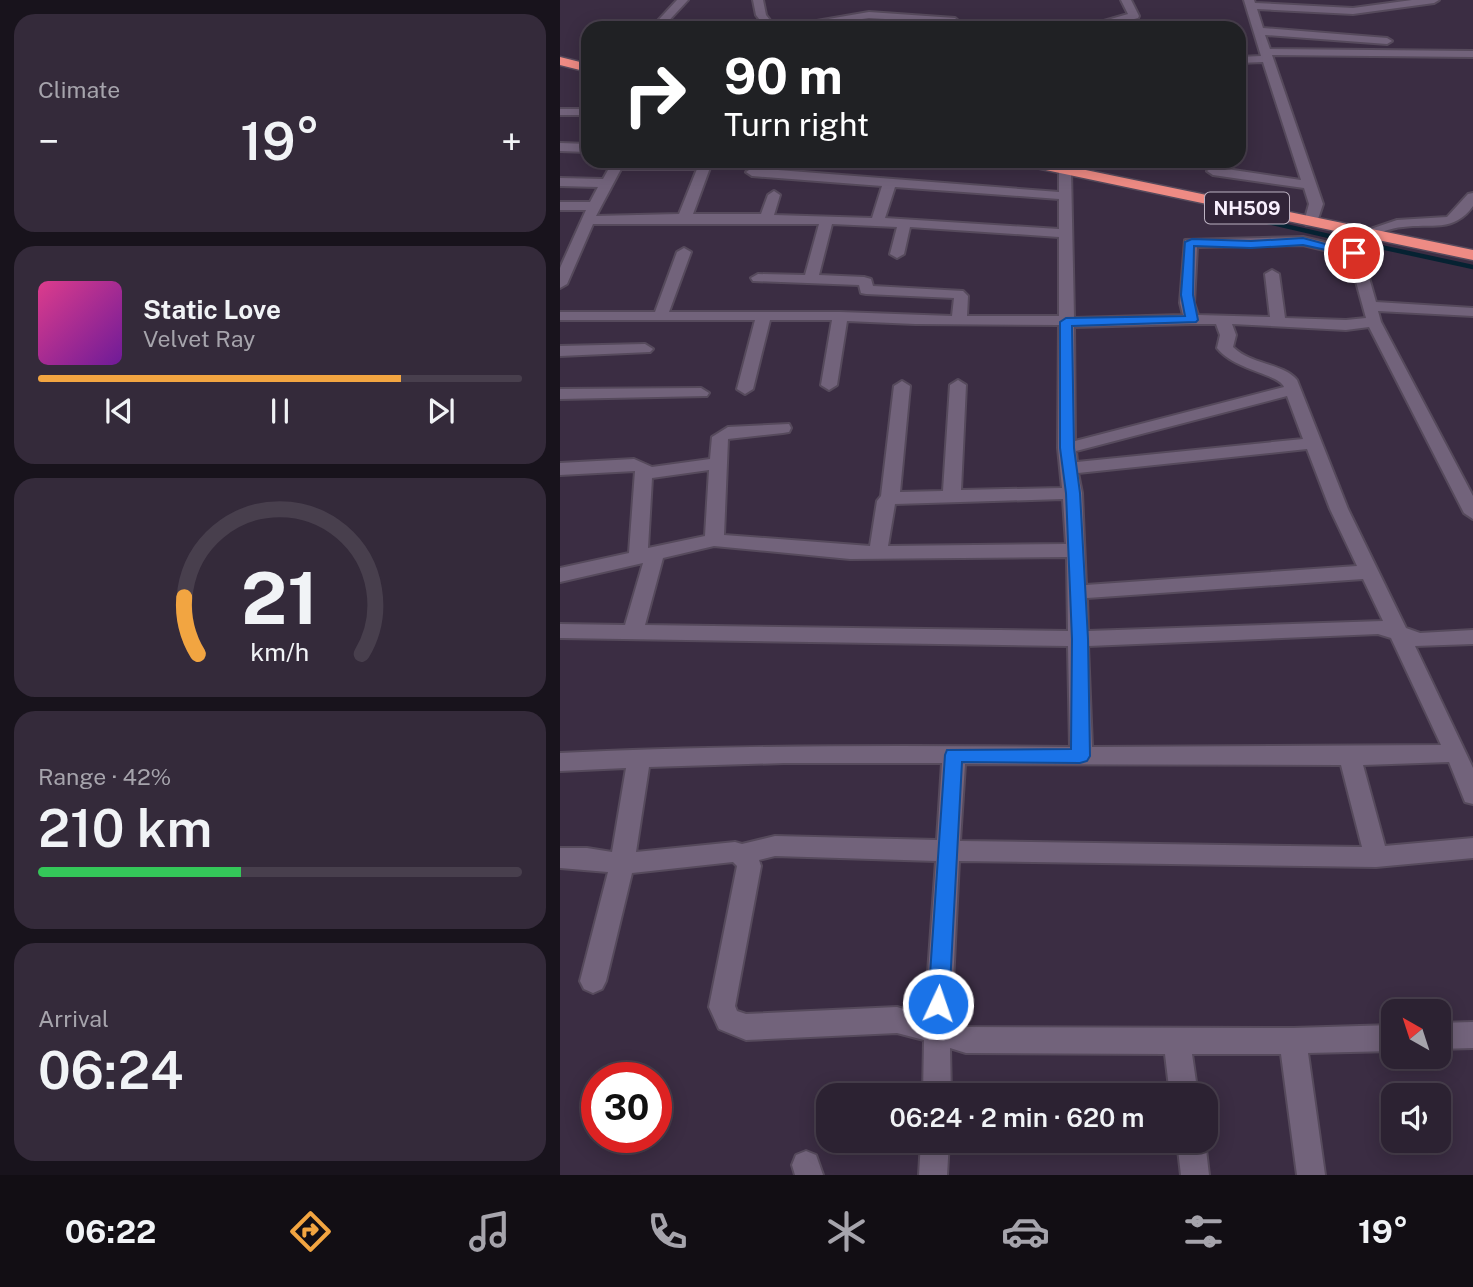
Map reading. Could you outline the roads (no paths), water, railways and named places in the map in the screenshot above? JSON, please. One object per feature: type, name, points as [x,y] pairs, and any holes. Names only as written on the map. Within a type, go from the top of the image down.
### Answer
[{"type":"highway","points":[[560,61],[581,66]]},
{"type":"highway","name":"NH509","points":[[1070,168],[1473,255]]},
{"type":"street","points":[[663,21],[683,0]]},
{"type":"street","points":[[758,0],[761,15],[766,21]]},
{"type":"street","points":[[1118,21],[1131,18],[1135,13],[1126,0]]},
{"type":"street","points":[[1311,222],[1316,204],[1293,141],[1250,3],[1327,5],[1360,11],[1434,0]]},
{"type":"street","points":[[828,21],[869,15],[904,15],[936,21]]},
{"type":"street","points":[[1259,31],[1387,41]]},
{"type":"street","points":[[1246,59],[1267,55],[1473,54]]},
{"type":"street","points":[[560,112],[581,112]]},
{"type":"street","points":[[560,148],[581,148]]},
{"type":"street","points":[[561,279],[591,213],[616,168]]},
{"type":"street","points":[[685,217],[704,168]]},
{"type":"street","points":[[1061,168],[1066,234],[1067,448],[1073,493],[1080,639],[1080,756]]},
{"type":"street","points":[[1213,171],[1310,185]]},
{"type":"street","points":[[751,172],[1065,196]]},
{"type":"street","points":[[560,182],[609,183]]},
{"type":"street","points":[[877,221],[890,182]]},
{"type":"street","points":[[766,218],[774,195]]},
{"type":"street","points":[[1366,233],[1399,223],[1446,224],[1462,214],[1473,197]]},
{"type":"street","points":[[560,206],[591,213],[905,222],[1066,234]]},
{"type":"street","points":[[811,279],[827,219]]},
{"type":"street","points":[[897,254],[905,222]]},
{"type":"street","points":[[1348,229],[1371,314],[1473,513]]},
{"type":"street","points":[[1192,320],[1187,303],[1190,243],[1303,241],[1354,253]]},
{"type":"street","points":[[661,314],[684,252]]},
{"type":"street","points":[[1272,274],[1278,321]]},
{"type":"street","points":[[758,278],[866,281],[857,317]]},
{"type":"street","points":[[864,290],[958,294],[961,296],[959,320]]},
{"type":"street","points":[[560,316],[764,315],[1066,322],[1222,319],[1346,325],[1371,314],[1473,312]]},
{"type":"street","points":[[745,388],[764,315]]},
{"type":"street","points":[[829,385],[840,316]]},
{"type":"street","points":[[1222,319],[1228,335],[1225,348],[1232,356],[1242,363],[1284,376],[1293,390],[1339,509],[1456,753],[1473,795]]},
{"type":"street","points":[[560,351],[645,349]]},
{"type":"street","points":[[952,496],[958,385]]},
{"type":"street","points":[[878,553],[886,501],[890,498],[902,386]]},
{"type":"street","points":[[1067,448],[1293,390]]},
{"type":"street","points":[[560,394],[701,393]]},
{"type":"street","points":[[714,540],[720,437],[724,433],[783,429]]},
{"type":"street","points":[[1070,468],[1313,443]]},
{"type":"street","points":[[560,468],[634,464],[644,468],[647,554],[633,632]]},
{"type":"street","points":[[645,473],[717,464]]},
{"type":"street","points":[[890,498],[1073,493]]},
{"type":"street","points":[[560,575],[714,540],[878,553],[1076,550]]},
{"type":"street","points":[[1078,592],[1369,572]]},
{"type":"street","points":[[560,631],[1080,639],[1378,627],[1420,640],[1473,637]]},
{"type":"street","points":[[560,762],[639,757],[954,755],[1350,758],[1456,753]]},
{"type":"street","points":[[937,1083],[937,1030],[954,755]]},
{"type":"street","points":[[593,981],[622,864],[639,757]]},
{"type":"street","points":[[1350,758],[1376,857]]},
{"type":"street","points":[[560,858],[587,858],[622,864],[735,852],[743,854],[775,846],[1376,857],[1473,848]]},
{"type":"street","points":[[743,854],[749,866],[722,1007],[729,1020],[746,1027],[897,1020],[966,1040],[1293,1041],[1381,1038]]},
{"type":"street","points":[[1451,1036],[1473,1035]]},
{"type":"street","points":[[1177,1041],[1182,1083]]},
{"type":"street","points":[[1293,1041],[1311,1175]]},
{"type":"street","points":[[933,1175],[934,1153]]},
{"type":"street","points":[[1192,1153],[1195,1175]]},
{"type":"waterway","points":[[1237,215],[1342,239]]},
{"type":"waterway","points":[[1362,243],[1473,267]]}]
